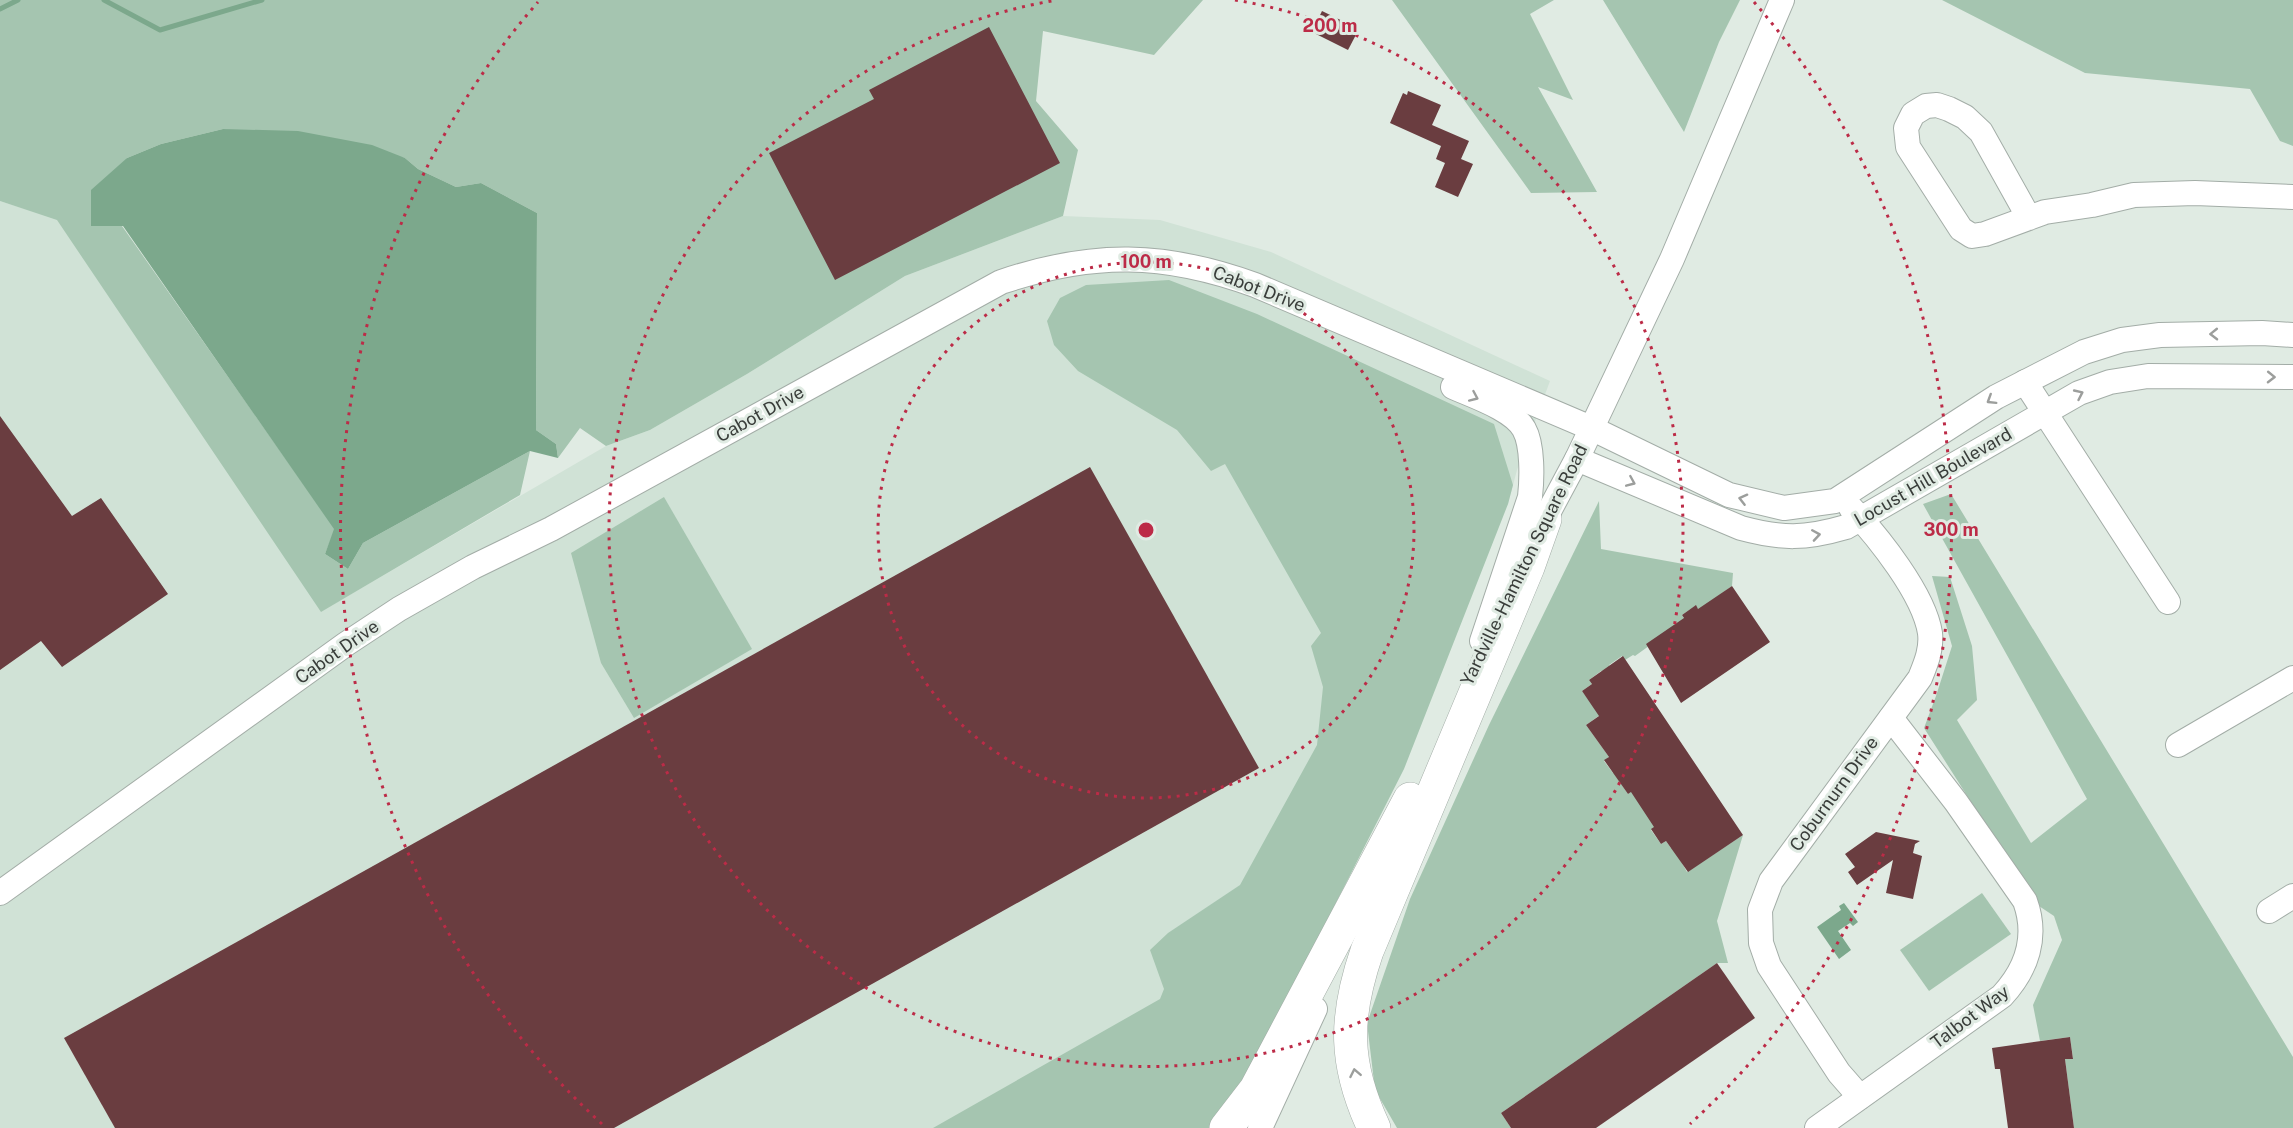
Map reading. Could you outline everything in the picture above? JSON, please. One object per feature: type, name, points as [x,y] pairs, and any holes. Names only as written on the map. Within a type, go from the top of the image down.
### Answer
[{"type":"highway","points":[[1374,1128],[1362,1102],[1350,1044],[1351,1013],[1356,982],[1528,567],[1545,519]]},
{"type":"highway","points":[[1226,1128],[1256,1089],[1426,768]]},
{"type":"street","name":"Yardville-Hamilton Square Road","points":[[1260,1128],[1476,659],[1577,459],[1672,259],[1782,0]]},
{"type":"street","points":[[2029,218],[1981,132],[1965,117],[1937,105],[1926,106],[1913,114],[1906,128],[1908,147],[1961,229],[1972,236],[1985,234],[2029,218],[2045,212],[2092,205],[2134,195],[2195,193],[2293,197]]},
{"type":"street","name":"Cabot Drive","points":[[0,893],[346,644],[399,609],[473,567],[551,529],[1001,282],[1040,269],[1074,262],[1108,259],[1183,264],[1217,272],[1255,285],[1591,428]]},
{"type":"street","points":[[1255,285],[1294,317],[1492,405],[1510,415],[1524,429],[1533,474],[1530,497],[1476,659]]},
{"type":"street","name":"Locust Hill Boulevard","points":[[1591,428],[1729,495],[1784,508],[1836,501],[1996,397],[2084,352],[2122,340],[2194,334],[2293,335]]},
{"type":"street","name":"Locust Hill Boulevard","points":[[1577,459],[1741,528],[1769,536],[1816,536],[1846,527],[2079,393],[2110,382],[2148,376],[2293,377]]},
{"type":"street","points":[[2025,382],[2168,602]]},
{"type":"street","name":"Coburnurn Drive","points":[[1841,498],[1861,519],[1902,573],[1924,612],[1930,635],[1929,657],[1920,678],[1772,880],[1760,910],[1761,943],[1769,966],[1839,1073],[1860,1097]]},
{"type":"street","points":[[2178,745],[2293,678]]},
{"type":"street","name":"Talbot Way","points":[[1816,1128],[2002,996],[2016,981],[2032,940],[2030,915],[2025,901],[1956,802],[1891,718]]},
{"type":"street","points":[[2269,911],[2293,896]]},
{"type":"shaded area","points":[[0,0],[1203,0],[1154,55],[1043,31],[1036,101],[1078,150],[1063,216],[905,276],[747,374],[650,430],[606,446],[580,428],[558,458],[556,444],[536,430],[537,213],[481,183],[456,187],[418,169],[405,158],[223,129],[161,144],[127,158],[91,225],[122,226],[335,529],[325,554],[348,569],[363,543],[530,451],[520,495],[321,612],[57,220],[0,201]]},
{"type":"shaded area","points":[[1392,0],[1554,0],[1530,14],[1573,100],[1538,87],[1597,192],[1531,193]]},
{"type":"shaded area","points":[[1603,0],[1740,0],[1719,42],[1684,132]]},
{"type":"shaded area","points":[[1942,0],[2293,0],[2293,146],[2280,141],[2250,89],[2085,73]]},
{"type":"shaded area","points":[[223,129],[298,131],[372,145],[405,158],[418,169],[456,187],[481,183],[537,213],[536,430],[556,444],[558,458],[530,451],[363,543],[348,569],[325,554],[334,529],[123,226],[91,226],[91,190],[127,158],[161,144]]},
{"type":"shaded area","points":[[0,201],[57,219],[322,611],[606,446],[650,430],[747,374],[905,276],[1063,216],[1160,220],[1271,252],[1550,381],[1517,470],[1508,504],[1130,1128],[0,1128]]},
{"type":"shaded area","points":[[1169,280],[1257,314],[1494,424],[1513,485],[1508,504],[1404,769],[1245,1082],[1211,1128],[933,1128],[1160,999],[1164,989],[1150,950],[1168,933],[1240,885],[1317,745],[1323,687],[1311,646],[1321,633],[1225,464],[1211,471],[1177,430],[1078,371],[1054,345],[1047,321],[1060,298],[1086,285]]},
{"type":"shaded area","points":[[1951,494],[2293,1057],[2293,1128],[2074,1128],[2065,1059],[2073,1058],[2070,1037],[2040,1041],[2033,1005],[2062,940],[2054,916],[2036,904],[1924,728],[1952,646],[1932,576],[1950,577],[1972,646],[1977,700],[1957,720],[2031,843],[2087,799],[1923,504]]},
{"type":"shaded area","points":[[664,497],[752,649],[634,718],[601,663],[571,553]]},
{"type":"shaded area","points":[[1599,501],[1601,549],[1733,573],[1732,586],[1699,610],[1695,606],[1682,615],[1685,620],[1635,656],[1625,660],[1622,656],[1609,665],[1613,670],[1601,671],[1589,680],[1592,684],[1582,691],[1600,715],[1586,725],[1609,757],[1604,761],[1613,773],[1618,771],[1619,781],[1628,794],[1632,791],[1656,826],[1651,830],[1661,844],[1666,841],[1671,848],[1673,847],[1687,872],[1743,835],[1717,921],[1728,963],[1717,963],[1501,1113],[1511,1128],[1397,1128],[1375,1090],[1367,1023],[1410,899],[1489,725]]},
{"type":"shaded area","points":[[1982,893],[2011,934],[1929,991],[1900,950]]},
{"type":"shaded area","points":[[1844,903],[1858,922],[1853,926],[1850,923],[1838,931],[1851,950],[1839,959],[1817,927],[1841,910],[1839,906]]},
{"type":"building","points":[[1322,11],[1359,29],[1348,50],[1312,32]]},
{"type":"building","points":[[989,27],[1060,163],[835,280],[769,153],[874,99],[869,90]]},
{"type":"building","points":[[1408,91],[1441,105],[1432,125],[1469,141],[1461,159],[1473,164],[1458,197],[1435,187],[1445,163],[1436,159],[1441,146],[1390,123],[1403,93],[1407,95]]},
{"type":"building","points":[[0,416],[72,516],[101,498],[168,594],[62,667],[41,641],[0,670]]},
{"type":"building","points":[[1090,467],[1259,768],[614,1128],[115,1128],[64,1038]]},
{"type":"building","points":[[1732,586],[1770,642],[1681,703],[1646,644],[1684,618],[1682,615],[1696,605],[1698,609]]},
{"type":"building","points":[[1623,656],[1743,835],[1688,872],[1666,841],[1661,844],[1651,829],[1654,827],[1631,792],[1628,794],[1604,760],[1609,757],[1586,725],[1599,716],[1582,691],[1592,684],[1589,680]]},
{"type":"building","points":[[1876,832],[1920,841],[1915,844],[1913,853],[1922,856],[1913,899],[1886,893],[1893,860],[1857,885],[1848,872],[1855,867],[1845,854]]},
{"type":"building","points":[[1717,963],[1755,1018],[1596,1128],[1511,1128],[1501,1113]]},
{"type":"building","points":[[2070,1037],[2073,1059],[2065,1059],[2074,1128],[2008,1128],[2000,1069],[1995,1069],[1992,1048]]},
{"type":"waterway","points":[[0,9],[18,0]]},
{"type":"waterway","points":[[104,0],[160,30],[262,0]]}]
